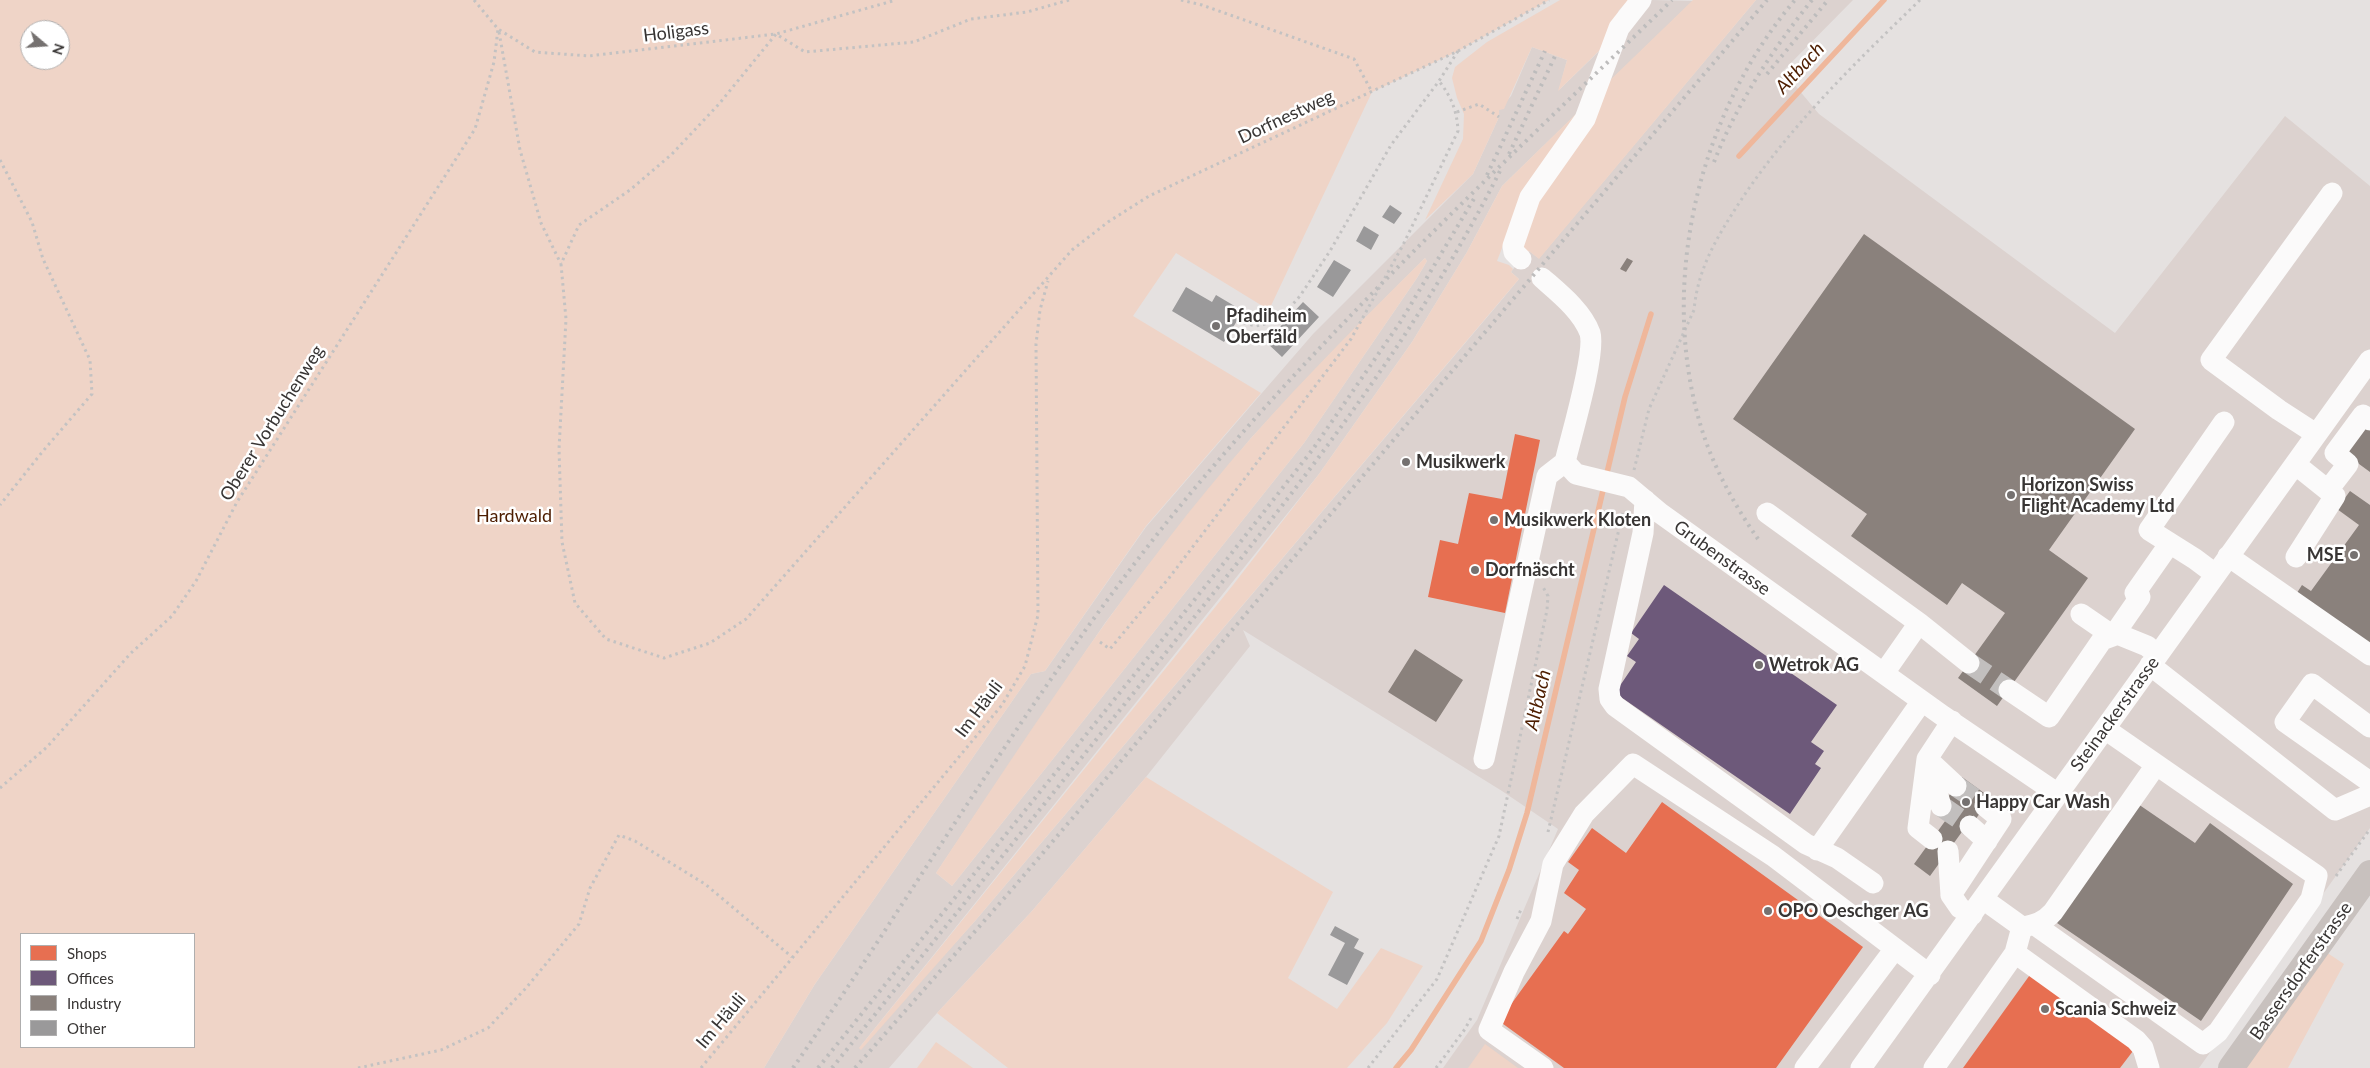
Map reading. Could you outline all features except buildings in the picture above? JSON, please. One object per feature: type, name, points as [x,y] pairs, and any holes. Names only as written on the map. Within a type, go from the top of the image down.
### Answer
[{"type":"main road","name":"Bassersdorferstrasse","points":[[2231,1068],[2370,873]]},
{"type":"street","points":[[1521,259],[1514,252],[1513,246],[1526,207],[1584,119],[1619,28],[1641,0]]},
{"type":"street","points":[[2316,434],[2279,410],[2211,360],[2332,194]]},
{"type":"street","points":[[1484,759],[1547,476],[1565,462],[1590,360],[1592,342],[1589,331],[1575,310],[1542,278]]},
{"type":"street","name":"Steinackerstrasse","points":[[1861,1068],[1930,975],[2316,434],[2368,367]]},
{"type":"street","points":[[2328,490],[2348,464],[2335,453],[2363,415],[2370,420]]},
{"type":"street","points":[[2215,574],[2149,530],[2224,422]]},
{"type":"street","name":"Grubenstrasse","points":[[1565,462],[1576,474],[1629,487],[1644,500],[1952,722],[2058,794]]},
{"type":"street","points":[[2295,464],[2335,496],[2296,557]]},
{"type":"street","points":[[1644,500],[1643,533],[1609,689],[1610,699],[1615,706],[1806,844],[1837,858],[1873,883]]},
{"type":"street","points":[[1767,513],[1918,623],[1969,663]]},
{"type":"street","points":[[2008,690],[2049,718],[2102,640],[2114,635],[2140,597],[2134,593],[2170,543]]},
{"type":"street","points":[[2228,556],[2370,655]]},
{"type":"street","points":[[2081,614],[2114,635],[2147,646],[2154,660],[2334,810],[2370,795]]},
{"type":"street","points":[[1884,673],[1918,623]]},
{"type":"street","points":[[2370,727],[2312,684],[2285,722],[2370,782]]},
{"type":"street","points":[[1818,850],[1922,700]]},
{"type":"street","points":[[1952,722],[1927,759],[1918,828],[1940,845],[1951,895],[1960,908],[1977,907],[2028,926],[2203,1044],[2218,1032],[2312,900],[2317,876],[2105,729]]},
{"type":"street","points":[[1927,759],[1956,786]]},
{"type":"street","points":[[1927,759],[1942,806]]},
{"type":"street","points":[[1543,1068],[1489,1030],[1514,972],[1541,921],[1554,864],[1584,814],[1633,764],[1773,856],[1894,950],[1930,975]]},
{"type":"street","points":[[1934,1068],[2015,953],[2028,926],[2046,919],[2053,912],[2156,765]]},
{"type":"street","points":[[1951,895],[2002,819],[1985,806]]},
{"type":"street","points":[[1970,826],[1987,841]]},
{"type":"street","points":[[1805,1068],[1894,950]]},
{"type":"street","points":[[2015,953],[2136,1040],[2143,1048],[2149,1068]]},
{"type":"path","name":"Holigass","points":[[474,0],[498,29],[535,52],[589,56],[776,34],[896,0]]},
{"type":"path","points":[[561,264],[579,225],[630,190],[672,154],[718,104],[776,34],[804,52],[914,42],[971,19],[1027,12],[1069,0]]},
{"type":"path","points":[[1181,0],[1202,5],[1354,59],[1372,92]]},
{"type":"path","name":"Dorfnestweg","points":[[561,264],[566,319],[559,449],[562,542],[575,603],[606,639],[664,658],[710,643],[746,619],[1072,250],[1108,222],[1149,196],[1458,51],[1548,0]]},
{"type":"path","points":[[498,29],[520,150],[541,223],[561,264]]},
{"type":"path","name":"Oberer Vorbuchenweg","points":[[0,788],[47,747],[131,653],[172,616],[196,581],[237,502],[475,129],[494,62],[498,29]]},
{"type":"path","points":[[1244,323],[1256,326],[1278,320],[1300,296],[1330,251],[1391,145],[1440,82],[1458,51]]},
{"type":"path","points":[[1100,642],[1110,650],[1169,578],[1351,339],[1403,245],[1445,162],[1458,131],[1457,112],[1449,94],[1440,82]]},
{"type":"path","points":[[1457,112],[1479,104],[1499,117]]},
{"type":"path","points":[[0,160],[32,222],[42,259],[90,360],[92,394],[42,451],[0,505]]},
{"type":"path","name":"Im Häuli","points":[[700,1068],[1002,705],[1025,666],[1038,615],[1036,344],[1040,310],[1049,278]]},
{"type":"path","points":[[1368,1068],[1437,979],[1499,836],[1548,610],[1548,596],[1540,583],[1524,578]]},
{"type":"path","points":[[358,1068],[441,1050],[488,1028],[526,988],[579,924],[590,888],[619,835],[635,840],[706,884],[792,957]]},
{"type":"shaded area","points":[[1652,0],[1693,1],[1502,186],[1467,252],[1412,342],[1319,474],[859,1048],[975,921],[1500,302],[1519,279],[1511,272],[1521,259],[1529,251],[1539,258],[1756,0],[1853,0],[1783,71],[1819,114],[2115,333],[2285,116],[2370,186],[2370,828],[2199,1068],[1443,1068],[1477,1020],[1558,829],[1502,791],[1243,630],[1250,646],[1146,777],[1032,911],[937,1013],[889,1068],[764,1068],[815,984],[1031,674],[1045,671],[1146,527],[1313,334],[1473,174],[1499,117],[1499,109],[1511,96],[1532,47],[1567,60],[1559,90]],"holes":[[[1425,258],[1427,261],[1304,443],[952,886],[936,873],[1105,623],[1169,539],[1251,438]]]},
{"type":"green space","name":"Hardwald","points":[[0,0],[1549,0],[1458,51],[1372,92],[1269,310],[1176,253],[1133,316],[1261,393],[1146,526],[1045,671],[1031,674],[815,984],[764,1068],[0,1068]]},
{"type":"green space","points":[[1560,0],[1629,0],[1619,10],[1603,47],[1558,91],[1567,60],[1532,47],[1504,109],[1499,110],[1499,117],[1473,174],[1425,220],[1463,139],[1464,114],[1457,98],[1452,78],[1455,67],[1487,42]]},
{"type":"green space","points":[[1693,0],[1756,0],[1539,259],[1529,251],[1527,253],[1522,249],[1531,209],[1604,86]]},
{"type":"green space","points":[[1583,107],[1523,194],[1497,261],[1509,265],[1513,269],[1511,272],[1519,279],[975,921],[861,1050],[859,1048],[1233,585],[1319,474],[1412,342],[1467,252],[1502,186]]},
{"type":"green space","points":[[1425,258],[1427,261],[1417,278],[1304,443],[952,886],[936,873],[1086,650],[1166,541],[1208,488],[1273,414],[1337,346]]},
{"type":"green space","points":[[1146,777],[1333,892],[1288,978],[1337,1009],[1381,948],[1423,966],[1387,1023],[1347,1068],[1008,1068],[937,1013],[1032,911]]},
{"type":"green space","points":[[2326,952],[2344,964],[2288,1068],[2245,1068]]},
{"type":"green space","points":[[936,1042],[973,1068],[917,1068]]},
{"type":"green space","points":[[1485,1044],[1518,1068],[1468,1068]]},
{"type":"waterway","name":"Altbach","points":[[1739,156],[1884,0]]},
{"type":"waterway","name":"Altbach","points":[[1606,477],[1625,397],[1651,314]]},
{"type":"waterway","name":"Altbach","points":[[1396,1068],[1411,1050],[1481,941],[1509,870],[1527,813],[1604,486]]},
{"type":"tunnel","points":[[1969,663],[2009,690]]},
{"type":"tunnel","points":[[1956,786],[1985,806]]},
{"type":"tunnel","points":[[1941,806],[1970,826]]},
{"type":"railway","points":[[793,1068],[1017,729],[1063,662],[1159,532],[1218,461],[1342,324],[1473,193],[1672,0]]},
{"type":"railway","points":[[855,1068],[1014,887],[1767,0]]},
{"type":"railway","points":[[1758,539],[1716,467],[1699,420],[1688,366],[1684,310],[1687,254],[1696,199],[1712,145],[1734,93],[1762,44],[1795,0]]},
{"type":"railway","points":[[1714,162],[1723,140],[1757,77],[1783,38],[1812,0]]},
{"type":"railway","points":[[1767,74],[1828,0]]},
{"type":"railway","points":[[1487,175],[1545,51]]},
{"type":"railway","points":[[1509,154],[1556,54]]},
{"type":"railway","points":[[832,1068],[1207,602],[1343,424],[1386,364],[1426,301],[1465,237],[1500,171]]},
{"type":"railway","points":[[818,1068],[1220,568],[1313,449],[1401,321],[1475,197]]},
{"type":"place","name":"Pfadiheim Oberfäld","points":[[1216,326]]},
{"type":"place","name":"Musikwerk","points":[[1406,462]]},
{"type":"place","name":"Horizon Swiss Flight Academy Ltd","points":[[2011,495]]},
{"type":"place","name":"Musikwerk Kloten","points":[[1494,520]]},
{"type":"place","name":"MSE","points":[[2354,555]]},
{"type":"place","name":"Dorfnäscht","points":[[1475,570]]},
{"type":"place","name":"Wetrok AG","points":[[1759,665]]},
{"type":"place","name":"Happy Car Wash","points":[[1966,802]]},
{"type":"place","name":"OPO Oeschger AG","points":[[1768,911]]},
{"type":"place","name":"Scania Schweiz","points":[[2045,1009]]}]
